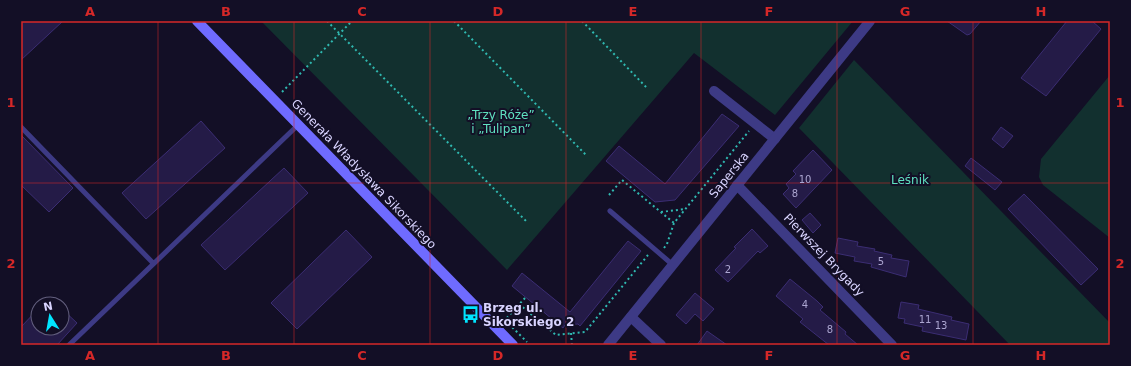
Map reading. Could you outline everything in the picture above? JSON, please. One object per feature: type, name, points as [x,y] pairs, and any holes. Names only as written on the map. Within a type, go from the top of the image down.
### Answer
[{"type":"main road","name":"Generała Władysława Sikorskiego","points":[[197,21],[513,345]]},
{"type":"street","name":"Saperska","points":[[608,345],[870,21]]},
{"type":"street","points":[[714,91],[775,139]]},
{"type":"street","name":"Pierwszej Brygady","points":[[737,185],[892,345]]},
{"type":"street","points":[[631,317],[661,345]]},
{"type":"lane","points":[[69,345],[298,125]]},
{"type":"lane","points":[[21,127],[153,263]]},
{"type":"lane","points":[[610,211],[673,266]]},
{"type":"path","points":[[327,21],[526,221]]},
{"type":"path","points":[[274,100],[352,21]]},
{"type":"path","points":[[454,21],[587,156]]},
{"type":"path","points":[[582,21],[648,89]]},
{"type":"path","points":[[659,253],[667,244],[674,223],[755,124]]},
{"type":"path","points":[[609,195],[622,180],[674,223]]},
{"type":"path","points":[[660,212],[685,210]]},
{"type":"path","points":[[519,304],[556,335],[585,332],[654,249]]},
{"type":"path","points":[[524,298],[505,320],[527,342]]},
{"type":"path","points":[[571,333],[572,345]]},
{"type":"green space","name":"„Trzy Róże” i „Tulipan”","points":[[261,21],[853,21],[775,115],[694,53],[507,270]]},
{"type":"green space","name":"Leśnik","points":[[854,60],[1110,323],[1110,345],[1010,345],[799,128]]},
{"type":"green space","points":[[1110,75],[1110,238],[1043,185],[1039,177],[1041,159]]},
{"type":"building","points":[[21,21],[63,21],[21,60]]},
{"type":"building","points":[[947,21],[981,21],[970,34],[967,35]]},
{"type":"building","points":[[1067,21],[1092,21],[1101,29],[1046,96],[1021,78]]},
{"type":"building","points":[[722,114],[739,126],[675,200],[655,202],[606,161],[619,146],[665,184]]},
{"type":"building","points":[[201,121],[225,148],[146,219],[122,193]]},
{"type":"building","points":[[1001,127],[1013,136],[1003,148],[992,139]]},
{"type":"building","points":[[21,135],[73,188],[49,212],[21,185]]},
{"type":"building","points":[[813,150],[832,170],[796,208],[783,194],[789,188],[786,184],[796,174],[793,171]]},
{"type":"building","points":[[971,158],[1002,182],[995,190],[965,166]]},
{"type":"building","points":[[284,168],[308,193],[225,270],[201,245]]},
{"type":"building","points":[[1024,194],[1098,269],[1081,285],[1008,209]]},
{"type":"building","points":[[810,213],[821,225],[813,233],[802,220]]},
{"type":"building","points":[[752,229],[768,246],[760,253],[758,251],[728,282],[715,270],[736,248],[734,247]]},
{"type":"building","points":[[346,230],[372,257],[297,329],[271,303]]},
{"type":"building","points":[[838,238],[858,242],[857,246],[875,249],[874,251],[892,255],[891,258],[909,261],[906,277],[871,267],[872,264],[854,261],[855,257],[835,253]]},
{"type":"building","points":[[628,241],[641,251],[580,326],[578,324],[565,325],[563,328],[512,286],[522,273],[570,312]]},
{"type":"building","points":[[790,279],[817,301],[823,307],[820,310],[846,332],[845,334],[858,345],[829,345],[800,322],[803,319],[776,296]]},
{"type":"building","points":[[695,293],[714,309],[703,321],[695,314],[686,324],[676,315]]},
{"type":"building","points":[[901,302],[919,305],[918,309],[952,317],[951,320],[969,324],[966,340],[922,331],[923,327],[904,323],[905,319],[898,318]]},
{"type":"building","points":[[70,316],[77,323],[70,331]]},
{"type":"building","points":[[30,317],[30,336],[65,336],[57,345],[21,345],[21,327]]},
{"type":"building","points":[[707,331],[727,345],[697,345]]},
{"type":"place","name":"Brzeg ul. Sikorskiego 2","points":[[470,315]]}]
